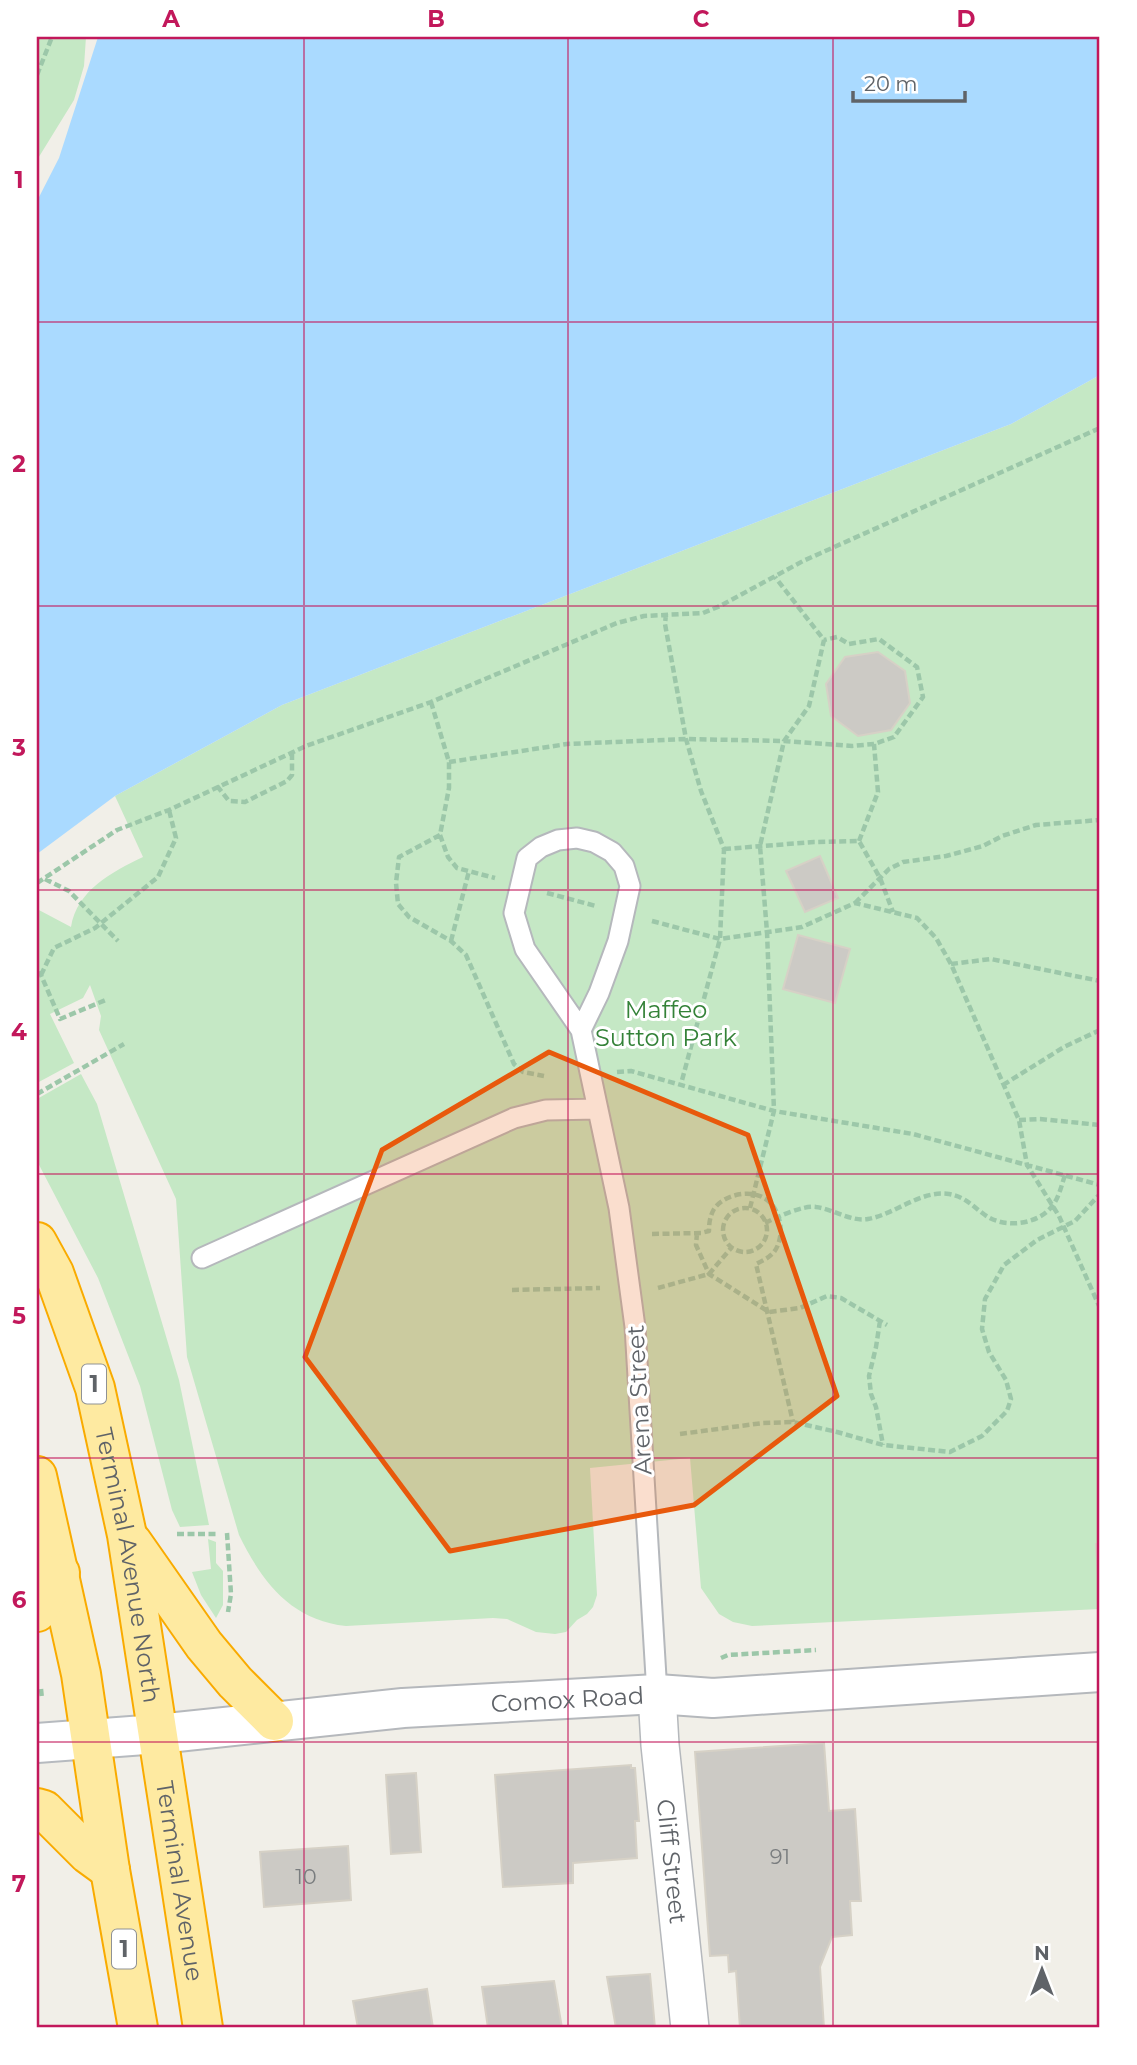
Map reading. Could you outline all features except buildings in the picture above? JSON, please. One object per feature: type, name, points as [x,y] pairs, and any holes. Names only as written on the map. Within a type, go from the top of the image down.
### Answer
[{"type":"highway","name":"Terminal Avenue North","points":[[37,1242],[54,1273],[95,1388],[127,1535],[158,1734]]},
{"type":"highway","name":"1","points":[[37,1476],[81,1674],[110,1870],[138,2028]]},
{"type":"highway","points":[[127,1535],[204,1645],[234,1682],[274,1721]]},
{"type":"highway","points":[[37,1612],[60,1573]]},
{"type":"highway","name":"Terminal Avenue","points":[[158,1734],[204,2028]]},
{"type":"highway","points":[[37,1808],[44,1810],[88,1854],[110,1870]]},
{"type":"street","name":"Comox Road","points":[[37,1743],[158,1734],[403,1708],[657,1694],[713,1698],[1100,1672]]},
{"type":"street","name":"Cliff Street","points":[[657,1694],[690,2028]]},
{"type":"lane","points":[[577,838],[594,842],[612,852],[624,866],[630,886],[618,942],[599,993],[581,1030],[526,950],[514,913],[527,858],[541,847],[558,840],[577,838]]},
{"type":"lane","name":"Arena Street","points":[[581,1030],[619,1208],[635,1327],[657,1694]]},
{"type":"lane","points":[[202,1258],[514,1118],[546,1110],[598,1109]]},
{"type":"path","points":[[37,75],[52,37]]},
{"type":"path","points":[[37,883],[117,830],[169,810],[292,752],[431,702],[617,623],[644,616],[703,613],[803,561],[1100,428]]},
{"type":"path","points":[[775,577],[824,640]]},
{"type":"path","points":[[666,614],[665,624],[686,739],[701,791],[724,849],[720,939],[681,1084]]},
{"type":"path","points":[[449,762],[567,744],[686,739],[784,741],[852,746],[874,744],[894,737],[923,697],[916,667],[879,639],[849,643],[838,637],[824,640]]},
{"type":"path","points":[[750,1208],[774,1111],[761,846],[784,741],[809,706],[824,640]]},
{"type":"path","points":[[431,702],[434,710]]},
{"type":"path","points":[[859,841],[878,792],[874,744]]},
{"type":"path","points":[[218,786],[229,800],[246,802],[287,781],[292,775],[292,752]]},
{"type":"path","points":[[108,999],[60,1019],[39,974],[54,948],[95,928],[158,877],[176,838],[169,810]]},
{"type":"path","points":[[855,903],[888,869],[903,862],[946,856],[983,846],[1002,836],[1037,825],[1100,820]]},
{"type":"path","points":[[440,835],[399,857],[396,883],[398,904],[409,917],[451,941],[466,955],[514,1064],[523,1072],[544,1076]]},
{"type":"path","points":[[724,849],[859,841]]},
{"type":"path","points":[[859,841],[880,878],[893,912]]},
{"type":"path","points":[[451,941],[469,871]]},
{"type":"path","points":[[44,879],[69,891],[118,942]]},
{"type":"path","points":[[936,938],[951,964],[1019,1120],[1027,1164],[1064,1226],[1100,1308]]},
{"type":"path","points":[[951,964],[991,959],[1100,982]]},
{"type":"path","points":[[1003,1085],[1064,1047],[1100,1030]]},
{"type":"path","points":[[37,1094],[124,1044]]},
{"type":"path","points":[[612,1072],[631,1071],[774,1111],[913,1134],[1100,1185]]},
{"type":"path","points":[[1019,1120],[1040,1119],[1100,1125]]},
{"type":"path","points":[[765,1223],[778,1216],[814,1206],[863,1220],[886,1215],[930,1194],[951,1194],[973,1203],[986,1216],[1016,1224],[1035,1218],[1053,1206],[1065,1175]]},
{"type":"path","points":[[652,1234],[709,1231],[710,1218],[720,1202],[730,1197],[754,1194],[764,1197],[773,1205],[778,1216],[779,1242],[766,1259],[756,1264],[793,1422]]},
{"type":"path","points":[[680,1434],[763,1423],[793,1422],[883,1445],[950,1452],[982,1436],[1007,1411],[1011,1399],[1006,1380],[989,1352],[982,1329],[985,1299],[1004,1265],[1037,1240],[1075,1221],[1100,1194]]},
{"type":"path","points":[[740,1208],[750,1208],[758,1213],[765,1223],[765,1237],[754,1249],[747,1252],[732,1247],[723,1234],[726,1218],[740,1208]]},
{"type":"path","points":[[697,1233],[696,1245],[709,1274],[769,1312],[800,1308],[827,1296],[841,1298],[887,1325]]},
{"type":"path","points":[[653,1288],[709,1274],[732,1247]]},
{"type":"path","points":[[512,1290],[600,1288]]},
{"type":"path","points":[[880,1321],[869,1376],[883,1445]]},
{"type":"path","points":[[224,1621],[228,1614],[231,1594],[227,1533]]},
{"type":"path","points":[[177,1534],[216,1534]]},
{"type":"path","points":[[41,1689],[42,1699]]},
{"type":"highlighted area","points":[[549,1052],[748,1135],[837,1396],[694,1505],[450,1551],[305,1357],[382,1150]]},
{"type":"green space","points":[[37,37],[86,37],[84,66],[74,100],[37,160]]},
{"type":"green space","name":"Maffeo Sutton Park","points":[[1100,375],[1100,1609],[752,1626],[733,1622],[719,1614],[701,1588],[690,1458],[590,1468],[597,1595],[593,1607],[566,1632],[536,1632],[507,1619],[493,1618],[346,1626],[309,1616],[294,1607],[268,1583],[239,1535],[187,1357],[176,1199],[99,1030],[101,1016],[90,985],[83,998],[50,1014],[74,1063],[37,1083],[37,909],[71,927],[80,903],[88,893],[108,876],[143,857],[115,796],[282,705],[1011,424]]},
{"type":"green space","points":[[81,1074],[97,1104],[179,1380],[209,1525],[180,1527],[172,1510],[140,1386],[98,1278],[37,1161],[37,1099]]},
{"type":"green space","points":[[208,1539],[216,1542],[216,1563],[223,1571],[223,1605],[216,1618],[201,1595],[192,1572],[211,1569]]},
{"type":"water","points":[[98,37],[1100,37],[1100,375],[1011,424],[282,705],[115,796],[37,854],[37,201],[59,158]]}]
